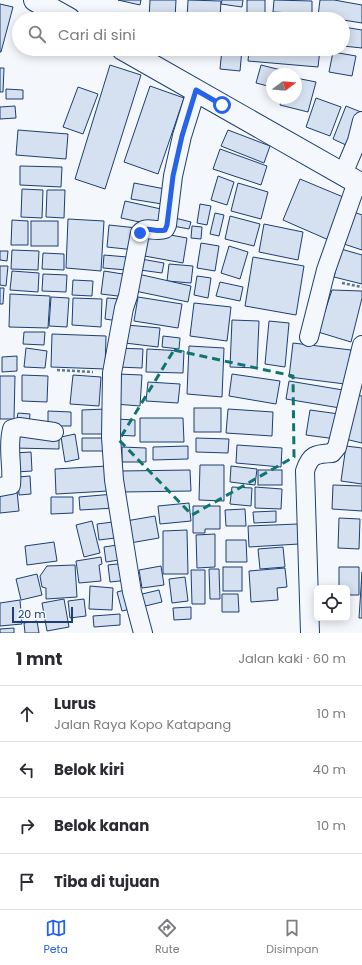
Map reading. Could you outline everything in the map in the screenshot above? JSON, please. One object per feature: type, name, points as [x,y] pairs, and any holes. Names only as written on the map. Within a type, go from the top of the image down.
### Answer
[{"type":"main road","points":[[35,0],[56,12]]},
{"type":"main road","points":[[135,56],[354,180]]},
{"type":"street","points":[[143,633],[132,592],[114,480],[111,437],[112,373],[140,233],[143,230],[148,229],[160,231],[165,230],[167,225],[173,176],[182,136],[196,90]]},
{"type":"street","points":[[309,337],[326,270],[354,180],[357,141],[362,121]]},
{"type":"street","points":[[310,633],[304,472],[307,462],[314,456],[332,454],[337,447],[362,345]]},
{"type":"street","points":[[0,487],[11,485],[10,437],[12,429],[19,427],[54,432]]},
{"type":"path","points":[[57,370],[112,373]]},
{"type":"highlighted area","points":[[174,350],[293,376],[294,457],[192,515],[119,440]]},
{"type":"building","points":[[118,0],[141,0],[140,5]]},
{"type":"building","points":[[150,0],[176,0],[175,12],[149,12]]},
{"type":"building","points":[[188,0],[221,1],[220,12],[187,12]]},
{"type":"building","points":[[222,0],[243,0],[242,7],[221,4]]},
{"type":"building","points":[[247,0],[265,0],[265,12],[247,12]]},
{"type":"building","points":[[274,0],[312,1],[312,12],[273,12]]},
{"type":"building","points":[[320,0],[334,0],[362,5],[362,23],[350,21],[350,12],[318,12]]},
{"type":"building","points":[[0,4],[13,7],[1,52],[0,52]]},
{"type":"building","points":[[350,28],[362,30],[362,48],[350,47]]},
{"type":"building","points":[[221,56],[241,56],[240,71],[220,69]]},
{"type":"building","points":[[248,56],[319,56],[318,67],[248,61]]},
{"type":"building","points":[[332,56],[356,56],[352,76],[329,72]]},
{"type":"building","points":[[110,65],[141,75],[105,189],[75,179]]},
{"type":"building","points":[[261,65],[273,68],[266,68],[266,86],[256,83]]},
{"type":"building","points":[[0,68],[4,68],[3,92],[0,92]]},
{"type":"building","points":[[302,79],[316,82],[308,112],[280,105],[302,104]]},
{"type":"building","points":[[150,86],[184,98],[158,174],[124,162]]},
{"type":"building","points":[[78,87],[98,94],[83,134],[63,127]]},
{"type":"building","points":[[6,89],[23,90],[23,99],[6,99]]},
{"type":"building","points":[[316,98],[341,107],[330,136],[306,127]]},
{"type":"building","points":[[15,106],[16,118],[0,119],[0,107]]},
{"type":"building","points":[[346,106],[361,112],[348,146],[333,139]]},
{"type":"building","points":[[18,130],[68,134],[66,159],[16,155]]},
{"type":"building","points":[[228,130],[270,146],[264,163],[221,146]]},
{"type":"building","points":[[220,149],[267,166],[261,185],[213,169]]},
{"type":"building","points":[[20,166],[62,167],[61,187],[20,185]]},
{"type":"building","points":[[218,176],[234,182],[227,205],[211,200]]},
{"type":"building","points":[[300,179],[348,199],[331,241],[283,220]]},
{"type":"building","points":[[134,183],[165,189],[162,204],[131,199]]},
{"type":"building","points":[[238,183],[268,192],[261,219],[231,211]]},
{"type":"building","points":[[22,189],[43,190],[42,218],[21,217]]},
{"type":"building","points":[[47,190],[65,190],[64,218],[46,217]]},
{"type":"building","points":[[125,201],[161,209],[158,226],[121,218]]},
{"type":"building","points":[[200,204],[211,206],[207,225],[197,223]]},
{"type":"building","points":[[351,211],[362,215],[362,250],[341,243]]},
{"type":"building","points":[[215,213],[224,215],[219,236],[210,234]]},
{"type":"building","points":[[230,216],[260,224],[254,246],[225,239]]},
{"type":"building","points":[[175,218],[191,222],[189,229],[173,226]]},
{"type":"building","points":[[68,219],[104,221],[101,271],[66,268]]},
{"type":"building","points":[[12,220],[28,221],[28,245],[11,245]]},
{"type":"building","points":[[31,221],[58,221],[58,246],[31,246]]},
{"type":"building","points":[[264,224],[303,232],[298,260],[259,252]]},
{"type":"building","points":[[109,225],[137,228],[135,250],[107,247]]},
{"type":"building","points":[[192,226],[202,227],[201,239],[191,238]]},
{"type":"building","points":[[143,230],[187,238],[183,263],[139,255]]},
{"type":"building","points":[[201,243],[219,246],[215,271],[197,268]]},
{"type":"building","points":[[229,246],[248,252],[240,279],[221,273]]},
{"type":"building","points":[[341,249],[362,255],[362,284],[334,277]]},
{"type":"building","points":[[12,250],[39,251],[38,270],[11,269]]},
{"type":"building","points":[[0,251],[8,251],[7,261],[0,260]]},
{"type":"building","points":[[43,253],[64,254],[64,270],[42,269]]},
{"type":"building","points":[[104,255],[127,257],[126,270],[103,268]]},
{"type":"building","points":[[253,257],[304,266],[296,315],[245,306]]},
{"type":"building","points":[[141,259],[164,263],[162,273],[140,270]]},
{"type":"building","points":[[169,264],[193,266],[191,283],[167,281]]},
{"type":"building","points":[[0,266],[8,266],[6,286],[0,285]]},
{"type":"building","points":[[12,271],[39,273],[38,292],[10,290]]},
{"type":"building","points":[[104,271],[129,275],[126,297],[101,294]]},
{"type":"building","points":[[43,274],[67,275],[66,292],[42,291]]},
{"type":"building","points":[[138,274],[191,286],[188,302],[135,291]]},
{"type":"building","points":[[197,276],[211,278],[208,298],[194,295]]},
{"type":"building","points":[[73,280],[93,281],[92,296],[72,295]]},
{"type":"building","points":[[220,282],[243,287],[240,301],[216,296]]},
{"type":"building","points":[[0,288],[4,288],[3,304],[0,304]]},
{"type":"building","points":[[332,290],[362,291],[362,298],[351,342],[318,332]]},
{"type":"building","points":[[10,294],[50,296],[48,328],[9,327]]},
{"type":"building","points":[[51,297],[69,298],[67,327],[49,326]]},
{"type":"building","points":[[138,297],[182,304],[178,328],[134,321]]},
{"type":"building","points":[[73,298],[102,299],[101,327],[72,325]]},
{"type":"building","points":[[107,298],[120,299],[118,321],[105,319]]},
{"type":"building","points":[[194,303],[231,307],[227,341],[190,336]]},
{"type":"building","points":[[232,320],[259,321],[257,368],[230,367]]},
{"type":"building","points":[[269,321],[289,323],[285,367],[265,364]]},
{"type":"building","points":[[127,325],[160,328],[158,347],[125,343]]},
{"type":"building","points":[[24,332],[45,332],[44,345],[23,344]]},
{"type":"building","points":[[52,334],[106,336],[105,369],[51,367]]},
{"type":"building","points":[[163,336],[180,338],[179,349],[162,347]]},
{"type":"building","points":[[293,343],[351,350],[345,384],[289,377]]},
{"type":"building","points":[[189,346],[224,348],[222,397],[187,394]]},
{"type":"building","points":[[26,348],[47,351],[45,368],[24,367]]},
{"type":"building","points":[[118,348],[143,349],[142,368],[117,367]]},
{"type":"building","points":[[147,349],[184,351],[183,373],[146,372]]},
{"type":"building","points":[[17,356],[17,371],[2,372],[2,357]]},
{"type":"building","points":[[117,374],[142,375],[140,406],[115,404]]},
{"type":"building","points":[[232,374],[280,381],[276,404],[229,396]]},
{"type":"building","points":[[22,375],[48,376],[47,402],[22,401]]},
{"type":"building","points":[[73,375],[101,377],[99,406],[70,404]]},
{"type":"building","points":[[0,376],[15,376],[14,419],[0,419]]},
{"type":"building","points":[[289,381],[343,390],[340,408],[286,399]]},
{"type":"building","points":[[148,382],[180,384],[178,403],[146,401]]},
{"type":"building","points":[[355,395],[362,396],[362,443],[345,439]]},
{"type":"building","points":[[194,408],[221,408],[221,432],[194,432]]},
{"type":"building","points":[[106,409],[106,434],[82,434],[82,410]]},
{"type":"building","points":[[228,409],[273,412],[272,436],[226,433]]},
{"type":"building","points":[[310,410],[339,414],[336,439],[306,435]]},
{"type":"building","points":[[48,411],[71,412],[71,426],[48,426]]},
{"type":"building","points":[[18,413],[30,414],[29,426],[16,424]]},
{"type":"building","points":[[140,418],[183,418],[184,442],[140,442]]},
{"type":"building","points":[[116,419],[135,420],[135,436],[115,435]]},
{"type":"building","points":[[14,432],[59,433],[59,449],[14,448]]},
{"type":"building","points":[[75,434],[79,459],[65,462],[61,437]]},
{"type":"building","points":[[82,438],[107,438],[108,451],[82,451]]},
{"type":"building","points":[[196,438],[229,439],[228,453],[196,452]]},
{"type":"building","points":[[237,445],[282,448],[281,467],[236,463]]},
{"type":"building","points":[[188,446],[188,459],[153,460],[153,447]]},
{"type":"building","points":[[346,446],[362,448],[362,484],[341,481]]},
{"type":"building","points":[[122,447],[146,448],[146,462],[122,462]]},
{"type":"building","points":[[31,452],[32,471],[16,472],[15,453]]},
{"type":"building","points":[[200,465],[224,465],[224,501],[199,500]]},
{"type":"building","points":[[107,466],[108,491],[56,494],[55,469]]},
{"type":"building","points":[[231,466],[257,469],[255,485],[230,482]]},
{"type":"building","points":[[190,470],[191,491],[122,492],[121,471]]},
{"type":"building","points":[[258,470],[282,470],[282,485],[258,485]]},
{"type":"building","points":[[30,476],[31,494],[19,495],[18,477]]},
{"type":"building","points":[[333,485],[362,486],[362,511],[332,509]]},
{"type":"building","points":[[232,487],[252,488],[251,506],[230,504]]},
{"type":"building","points":[[255,487],[282,489],[281,509],[255,508]]},
{"type":"building","points":[[17,491],[19,511],[0,513],[0,493]]},
{"type":"building","points":[[114,494],[115,508],[80,510],[79,497]]},
{"type":"building","points":[[51,497],[73,497],[73,513],[51,514]]},
{"type":"building","points":[[189,503],[191,521],[160,524],[158,506]]},
{"type":"building","points":[[193,506],[220,506],[220,529],[205,529],[205,533],[193,533]]},
{"type":"building","points":[[245,509],[246,526],[226,526],[225,510]]},
{"type":"building","points":[[276,511],[276,522],[254,523],[253,512]]},
{"type":"building","points":[[155,516],[159,538],[130,543],[126,521]]},
{"type":"building","points":[[339,518],[360,519],[359,549],[338,548]]},
{"type":"building","points":[[92,521],[100,553],[84,557],[76,525]]},
{"type":"building","points":[[121,521],[123,537],[99,540],[97,524]]},
{"type":"building","points":[[298,524],[299,544],[249,547],[248,526]]},
{"type":"building","points":[[187,530],[188,574],[163,574],[163,531]]},
{"type":"building","points":[[215,534],[215,567],[197,568],[196,535]]},
{"type":"building","points":[[226,540],[246,540],[247,562],[226,562]]},
{"type":"building","points":[[54,542],[57,561],[27,565],[25,546]]},
{"type":"building","points":[[124,544],[126,559],[106,562],[104,547]]},
{"type":"building","points":[[283,547],[285,567],[260,569],[258,549]]},
{"type":"building","points":[[101,557],[102,564],[99,565],[101,581],[79,583],[76,561]]},
{"type":"building","points":[[126,563],[129,580],[110,582],[108,565]]},
{"type":"building","points":[[75,565],[77,597],[46,599],[46,588],[42,587],[40,576],[47,566]]},
{"type":"building","points":[[161,566],[164,585],[142,588],[139,570]]},
{"type":"building","points":[[223,567],[242,567],[242,591],[223,591]]},
{"type":"building","points":[[339,567],[359,567],[359,595],[350,595],[350,585],[339,585]]},
{"type":"building","points":[[285,568],[287,587],[277,588],[278,600],[251,602],[249,571]]},
{"type":"building","points":[[209,569],[219,569],[220,599],[210,599]]},
{"type":"building","points":[[191,570],[205,570],[205,604],[192,604]]},
{"type":"building","points":[[362,572],[362,618],[359,618]]},
{"type":"building","points":[[37,574],[42,595],[21,600],[16,579]]},
{"type":"building","points":[[185,577],[188,601],[172,603],[169,579]]},
{"type":"building","points":[[90,586],[113,588],[112,610],[89,609]]},
{"type":"building","points":[[129,589],[135,608],[122,611],[117,592]]},
{"type":"building","points":[[159,590],[162,602],[141,607],[138,595]]},
{"type":"building","points":[[222,594],[238,594],[239,612],[222,612]]},
{"type":"building","points":[[64,599],[69,627],[47,631],[42,603]]},
{"type":"building","points":[[84,599],[86,616],[70,618],[68,601]]},
{"type":"building","points":[[20,600],[22,624],[0,626],[0,603]]},
{"type":"building","points":[[191,607],[191,619],[174,620],[173,608]]},
{"type":"building","points":[[120,614],[120,625],[94,627],[93,616]]},
{"type":"building","points":[[37,621],[39,633],[25,633],[24,623]]},
{"type":"building","points":[[14,628],[14,633],[0,633],[0,629]]},
{"type":"route","points":[[140,233],[143,230],[148,229],[160,231],[165,230],[167,225],[173,176],[182,136],[196,90],[222,105]]}]
